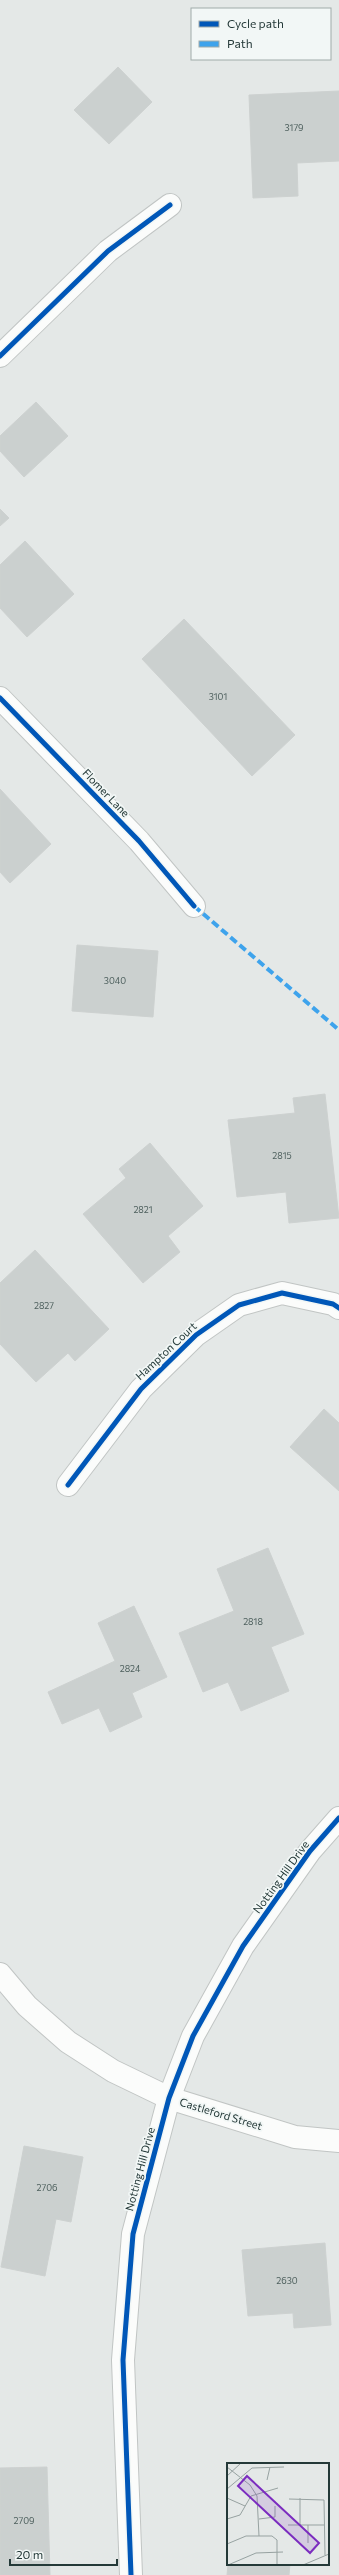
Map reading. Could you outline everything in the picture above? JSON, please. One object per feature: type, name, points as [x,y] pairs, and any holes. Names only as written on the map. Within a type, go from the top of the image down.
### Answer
[{"type":"street","points":[[0,356],[108,251],[170,205]]},
{"type":"street","name":"Flomer Lane","points":[[0,698],[139,840],[194,906]]},
{"type":"street","name":"Hampton Court","points":[[68,1485],[141,1389],[196,1336],[239,1305],[282,1293],[333,1304],[339,1308]]},
{"type":"street","name":"Notting Hill Drive","points":[[131,2575],[122,2360],[133,2234],[169,2098],[194,2036],[243,1946],[310,1851],[339,1818]]},
{"type":"street","name":"Castleford Street","points":[[0,1974],[27,2006],[68,2042],[114,2072],[169,2098],[295,2137],[339,2141]]},
{"type":"building","points":[[118,67],[152,102],[109,144],[74,110]]},
{"type":"building","points":[[339,91],[339,161],[297,163],[298,196],[253,198],[249,95]]},
{"type":"building","points":[[36,402],[68,436],[24,477],[0,451],[0,436]]},
{"type":"building","points":[[0,509],[9,518],[0,526]]},
{"type":"building","points":[[25,541],[74,594],[27,637],[0,608],[0,565]]},
{"type":"building","points":[[184,619],[295,735],[252,776],[142,659]]},
{"type":"building","points":[[0,789],[51,844],[10,883],[0,872]]},
{"type":"building","points":[[77,945],[158,951],[153,1017],[72,1011]]},
{"type":"building","points":[[325,1094],[339,1218],[289,1223],[286,1192],[237,1197],[228,1120],[295,1113],[293,1098]]},
{"type":"building","points":[[150,1143],[203,1206],[168,1236],[180,1252],[143,1283],[83,1214],[126,1178],[119,1169]]},
{"type":"building","points":[[35,1250],[109,1329],[75,1361],[68,1353],[36,1382],[0,1344],[0,1283]]},
{"type":"building","points":[[324,1409],[339,1423],[339,1491],[290,1447]]},
{"type":"building","points":[[268,1548],[304,1634],[271,1647],[289,1691],[241,1711],[228,1682],[203,1692],[179,1633],[234,1611],[217,1569]]},
{"type":"building","points":[[134,1606],[167,1677],[132,1693],[142,1717],[110,1732],[99,1708],[62,1724],[48,1692],[115,1661],[98,1623]]},
{"type":"building","points":[[24,2146],[83,2157],[71,2222],[56,2219],[45,2276],[1,2267]]},
{"type":"building","points":[[325,2243],[331,2325],[294,2328],[293,2313],[248,2316],[242,2250]]},
{"type":"building","points":[[47,2467],[50,2575],[0,2575],[0,2468]]},
{"type":"building","points":[[228,2565],[290,2565],[289,2575],[227,2575]]},
{"type":"marked path","points":[[194,906],[339,1030]]},
{"type":"cycle path","points":[[0,356],[108,251],[170,205]]},
{"type":"cycle path","points":[[0,698],[139,841],[194,906]]},
{"type":"cycle path","points":[[68,1485],[141,1389],[196,1335],[239,1305],[282,1293],[333,1304],[339,1308]]},
{"type":"cycle path","points":[[131,2575],[123,2360],[133,2234],[169,2098],[193,2036],[243,1946],[310,1851],[339,1818]]}]
